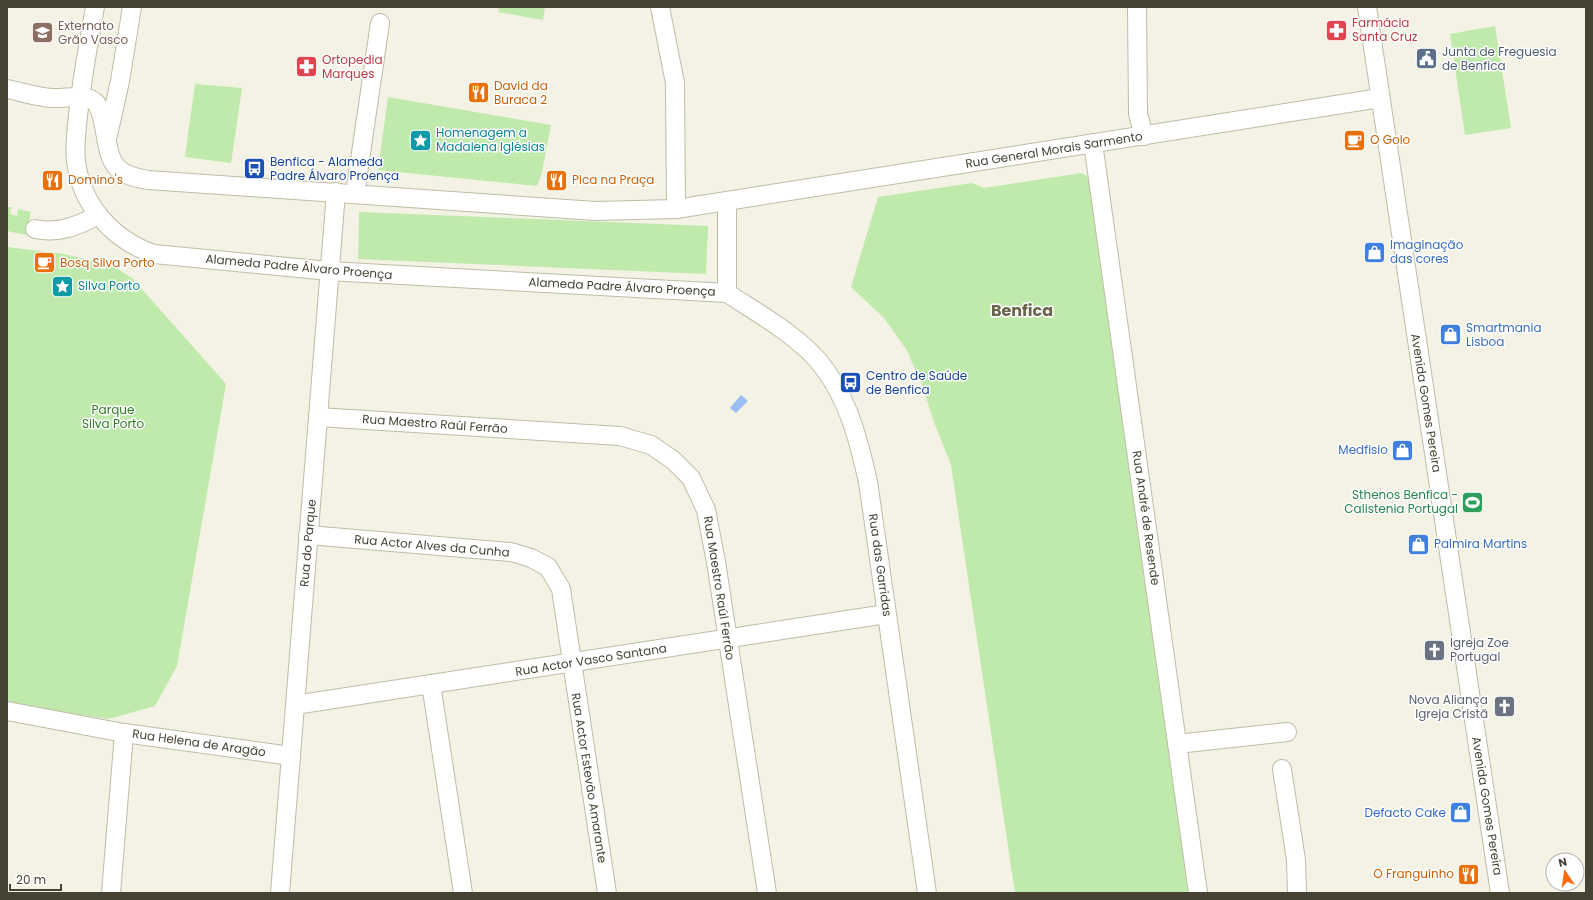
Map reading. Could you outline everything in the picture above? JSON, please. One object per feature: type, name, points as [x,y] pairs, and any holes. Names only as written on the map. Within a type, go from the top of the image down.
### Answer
[{"type":"street","name":"Alameda Padre Álvaro Proença","points":[[95,7],[80,97],[75,138],[76,162],[82,187],[98,215],[126,242],[154,254],[330,271],[727,293],[727,201]]},
{"type":"street","points":[[106,143],[120,81],[132,7]]},
{"type":"street","points":[[660,7],[675,83],[676,209]]},
{"type":"street","points":[[1137,7],[1138,114],[1144,136]]},
{"type":"street","name":"Avenida Gomes Pereira","points":[[1367,7],[1500,893]]},
{"type":"street","points":[[355,194],[380,23]]},
{"type":"street","points":[[7,89],[52,98],[80,97],[93,100],[100,109],[106,143],[115,166],[132,176],[148,180],[596,211],[676,209],[727,201]]},
{"type":"street","name":"Rua General Morais Sarmento","points":[[727,201],[1380,98]]},
{"type":"street","name":"Rua André de Resende","points":[[1093,143],[1198,893]]},
{"type":"street","name":"Rua do Parque","points":[[280,893],[336,192]]},
{"type":"street","points":[[35,229],[45,232],[66,229],[98,215]]},
{"type":"street","name":"Rua das Garridas","points":[[727,293],[782,328],[813,356],[838,390],[850,416],[859,442],[868,482],[927,893]]},
{"type":"street","name":"Rua Maestro Raúl Ferrão","points":[[318,417],[620,436],[651,445],[674,460],[691,478],[706,510],[728,639],[767,893]]},
{"type":"street","name":"Rua Actor Alves da Cunha","points":[[308,535],[511,552],[531,558],[548,567],[561,589],[571,663]]},
{"type":"street","name":"Rua Actor Vasco Santana","points":[[295,705],[886,614]]},
{"type":"street","name":"Rua Actor Estevão Amarante","points":[[571,663],[606,893]]},
{"type":"street","points":[[431,684],[463,893]]},
{"type":"street","points":[[7,711],[124,733]]},
{"type":"street","points":[[1177,744],[1287,732]]},
{"type":"street","name":"Rua Helena de Aragão","points":[[111,893],[124,733],[291,756]]},
{"type":"street","points":[[1282,769],[1296,860],[1297,893]]},
{"type":"green space","points":[[499,7],[545,7],[543,20],[498,12]]},
{"type":"green space","points":[[1495,26],[1511,128],[1465,135],[1450,34]]},
{"type":"green space","points":[[195,84],[242,88],[231,163],[185,157]]},
{"type":"green space","points":[[388,97],[551,125],[542,172],[537,186],[378,170]]},
{"type":"green space","points":[[1082,173],[1090,178],[1188,893],[1015,893],[951,465],[934,422],[922,385],[906,349],[884,318],[851,287],[878,197],[972,183],[984,188]]},
{"type":"green space","points":[[7,207],[11,207],[10,214],[17,216],[18,209],[31,212],[26,235],[7,231]]},
{"type":"green space","points":[[359,212],[708,226],[706,274],[358,259]]},
{"type":"green space","name":"Parque Silva Porto","points":[[7,247],[64,254],[111,265],[132,278],[226,384],[177,666],[155,706],[108,719],[7,703]]},
{"type":"water","points":[[741,395],[748,401],[736,413],[730,408]]},
{"type":"place","name":"Farmácia Santa Cruz","points":[[1336,30]]},
{"type":"place","name":"Externato Grão Vasco","points":[[42,33]]},
{"type":"place","name":"Junta de Freguesia de Benfica","points":[[1426,59]]},
{"type":"place","name":"Ortopedia Marques","points":[[307,67]]},
{"type":"place","name":"David da Buraca 2","points":[[479,93]]},
{"type":"place","name":"Homenagem a Madalena Iglésias","points":[[421,140]]},
{"type":"place","name":"O Golo","points":[[1354,140]]},
{"type":"place","name":"Benfica - Alameda Padre Álvaro Proença","points":[[254,169]]},
{"type":"place","name":"Domino's","points":[[53,180]]},
{"type":"place","name":"Pica na Praça","points":[[557,180]]},
{"type":"place","name":"Imaginação das cores","points":[[1374,252]]},
{"type":"place","name":"Bosq Silva Porto","points":[[44,263]]},
{"type":"place","name":"Silva Porto","points":[[62,286]]},
{"type":"place","name":"Smartmania Lisboa","points":[[1450,335]]},
{"type":"place","name":"Centro de Saúde de Benfica","points":[[850,383]]},
{"type":"place","name":"Medfisio","points":[[1403,450]]},
{"type":"place","name":"Sthenos Benfica - Calistenia Portugal","points":[[1473,502]]},
{"type":"place","name":"Palmira Martins","points":[[1419,544]]},
{"type":"place","name":"Igreja Zoe Portugal","points":[[1434,650]]},
{"type":"place","name":"Nova Aliança Igreja Cristã","points":[[1504,707]]},
{"type":"place","name":"Defacto Cake","points":[[1461,813]]},
{"type":"place","name":"O Franguinho","points":[[1469,874]]},
{"type":"district","name":"Benfica","points":[[1022,310]]}]
